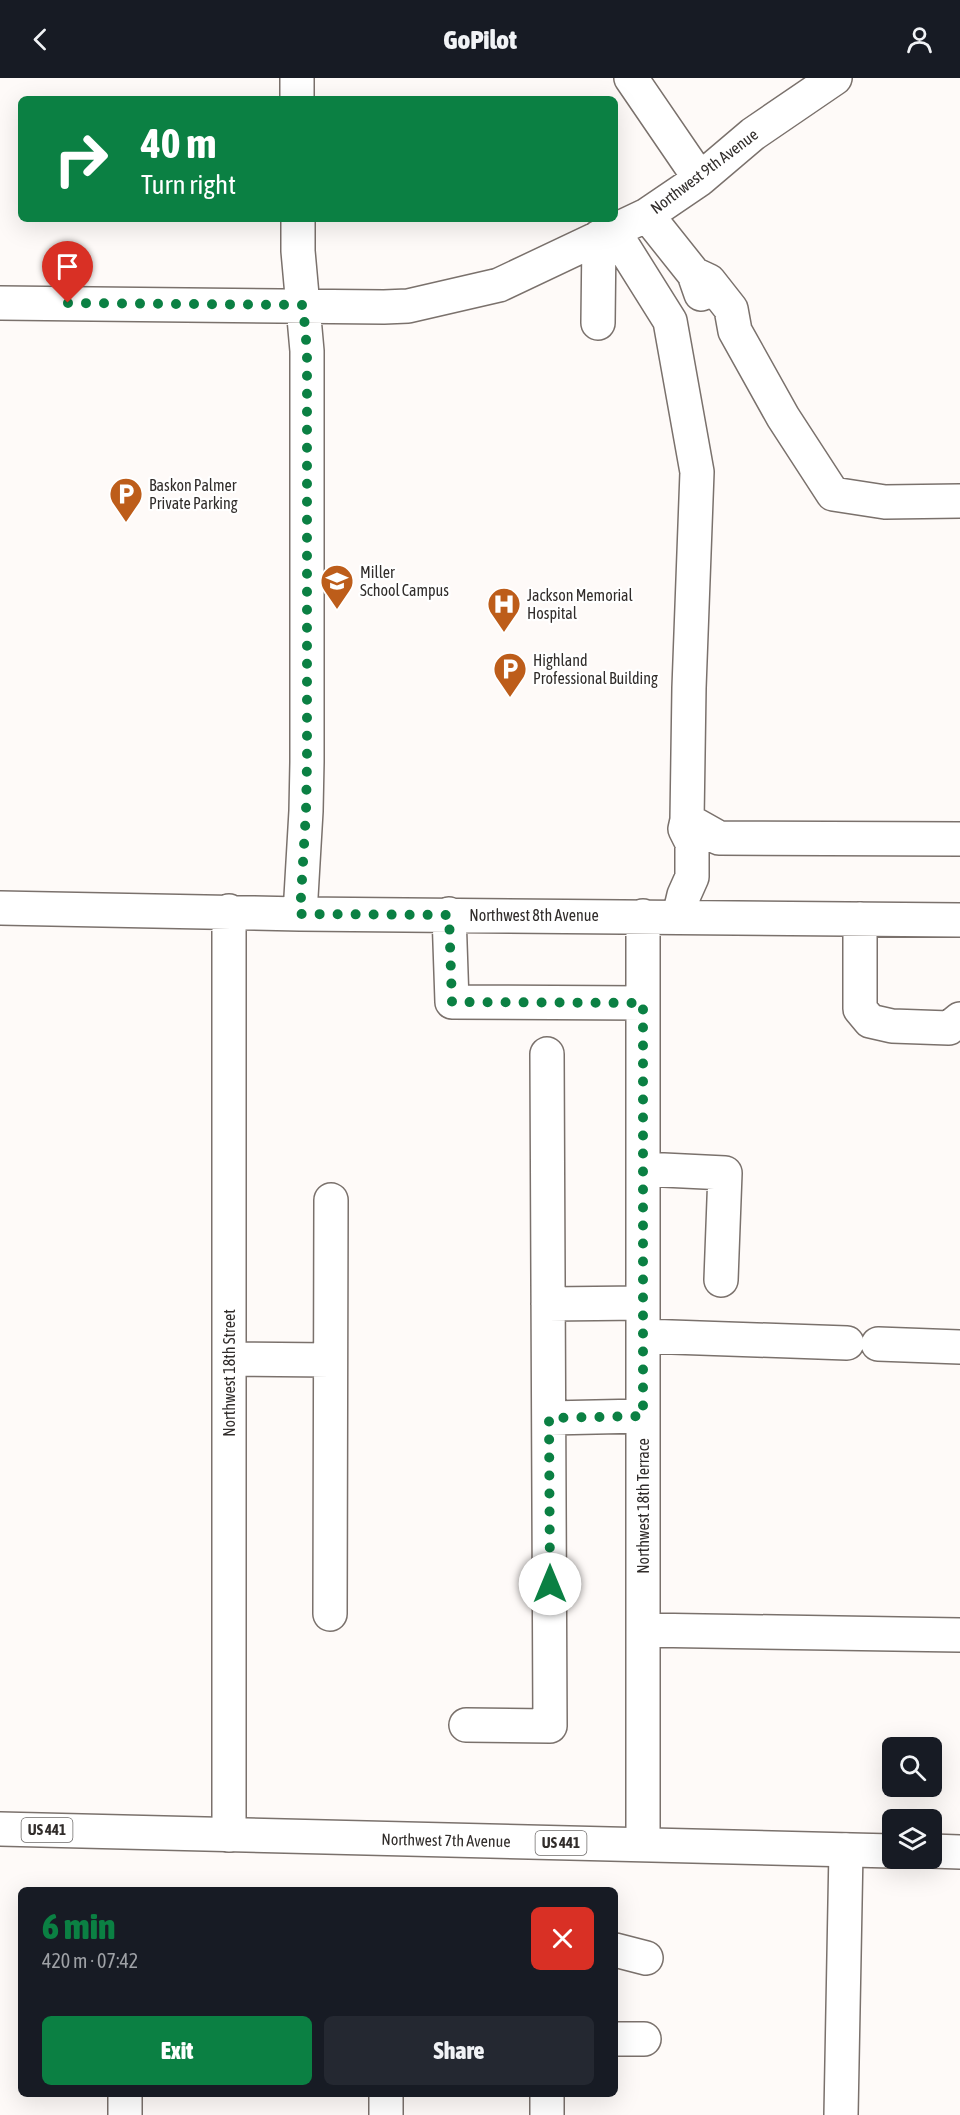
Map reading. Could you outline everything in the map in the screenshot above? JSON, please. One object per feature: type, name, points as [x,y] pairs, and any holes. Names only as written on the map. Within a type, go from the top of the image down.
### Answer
[{"type":"street","points":[[297,78],[297,96]]},
{"type":"street","points":[[631,78],[700,179]]},
{"type":"street","name":"Northwest 9th Avenue","points":[[0,303],[408,306],[499,285],[647,215],[700,179],[753,134],[835,78]]},
{"type":"street","points":[[647,215],[694,274],[699,292],[721,325],[735,331],[783,417],[833,494],[885,502],[960,501]]},
{"type":"street","points":[[298,222],[298,251],[307,351],[307,762],[300,914]]},
{"type":"street","points":[[598,323],[606,234]]},
{"type":"street","points":[[606,234],[670,321],[697,472],[686,825],[692,843],[692,877],[681,906]]},
{"type":"street","points":[[686,825],[719,838],[960,839]]},
{"type":"street","name":"Northwest 8th Avenue","points":[[0,908],[300,914],[644,916],[681,906],[860,919],[960,920]]},
{"type":"street","name":"Northwest 18th Street","points":[[229,912],[229,1835]]},
{"type":"street","points":[[449,915],[452,1002],[643,1003]]},
{"type":"street","name":"Northwest 18th Terrace","points":[[643,1844],[644,916]]},
{"type":"street","points":[[860,919],[860,1009],[870,1021],[892,1026],[949,1028],[960,1019]]},
{"type":"street","points":[[466,1725],[550,1726],[547,1054]]},
{"type":"street","points":[[643,1169],[724,1173],[721,1280]]},
{"type":"street","points":[[330,1614],[331,1200]]},
{"type":"street","points":[[548,1304],[643,1303]]},
{"type":"street","points":[[643,1335],[960,1347]]},
{"type":"street","points":[[229,1359],[330,1360]]},
{"type":"street","points":[[549,1418],[643,1416]]},
{"type":"street","points":[[643,1630],[960,1635]]},
{"type":"street","name":"Northwest 7th Avenue","points":[[0,1828],[882,1851]]},
{"type":"street","points":[[841,2115],[846,1850]]},
{"type":"street","points":[[942,1851],[960,1852]]},
{"type":"street","points":[[125,2097],[125,2115]]},
{"type":"street","points":[[386,2097],[386,2115]]},
{"type":"street","points":[[547,2097],[547,2115]]},
{"type":"place","name":"Baskon Palmer Private Parking","points":[[126,523]]},
{"type":"place","name":"Miller School Campus","points":[[337,610]]},
{"type":"place","name":"Jackson Memorial Hospital","points":[[504,633]]},
{"type":"place","name":"Highland Professional Building","points":[[510,698]]},
{"type":"route","points":[[68,303],[303,305],[307,351],[307,762],[300,914],[449,915],[452,1002],[643,1003],[643,1416],[549,1418],[550,1584]]}]
